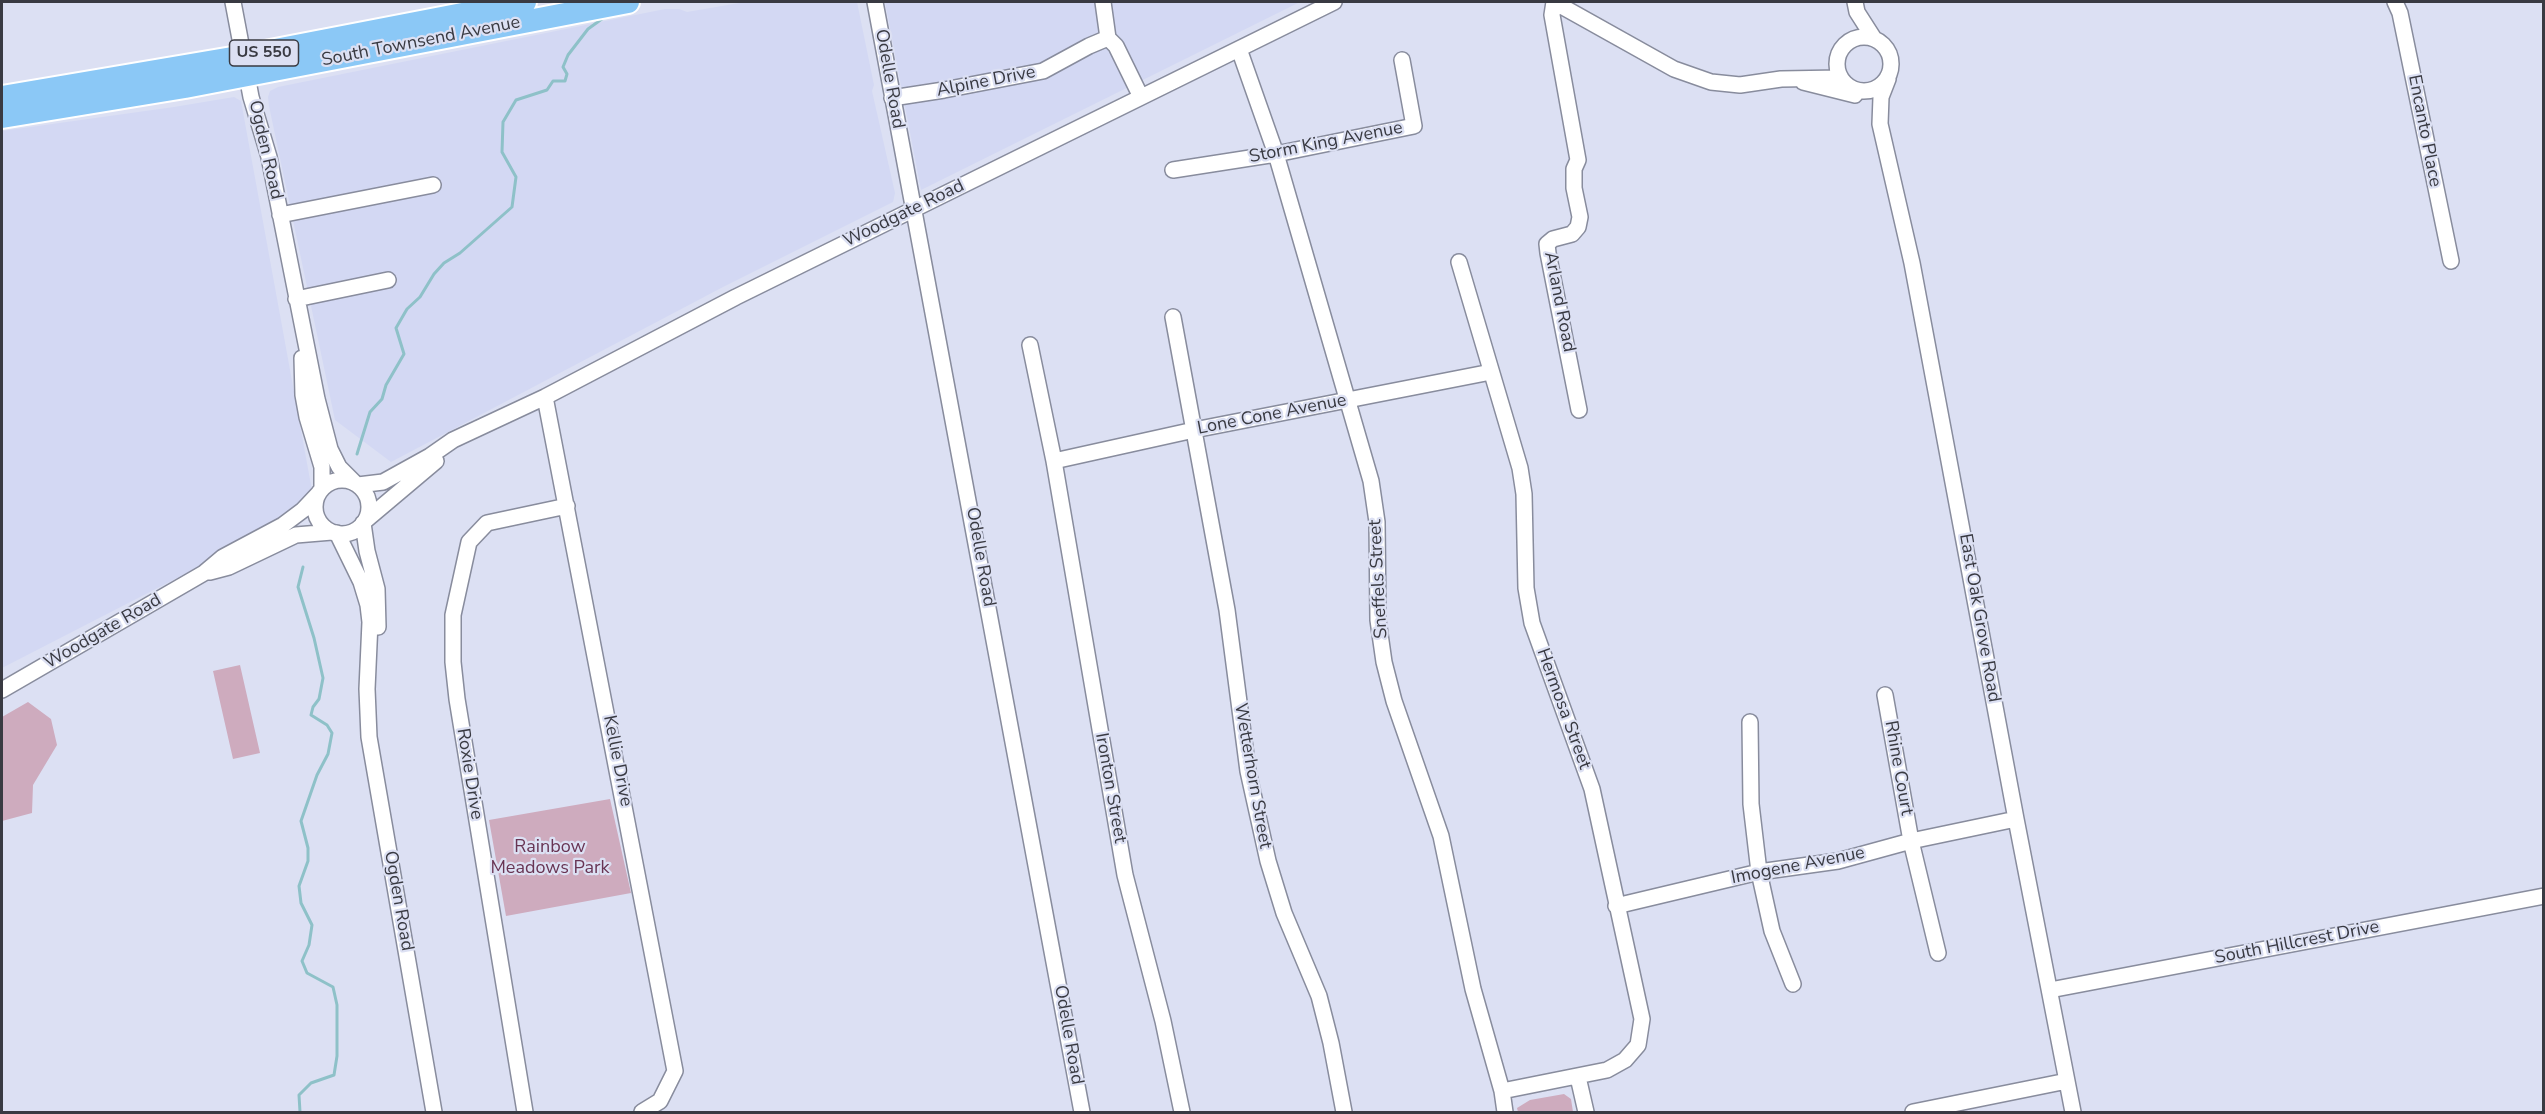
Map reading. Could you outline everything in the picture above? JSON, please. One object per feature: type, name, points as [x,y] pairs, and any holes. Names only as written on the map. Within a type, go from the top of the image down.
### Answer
[{"type":"highway","name":"South Townsend Avenue","points":[[2,117],[246,66],[525,2]]},
{"type":"highway","name":"South Townsend Avenue","points":[[2,97],[246,66],[628,2]]},
{"type":"street","name":"Ogden Road","points":[[233,2],[251,96],[269,157],[317,399],[330,449],[339,466],[356,484]]},
{"type":"street","name":"Odelle Road","points":[[875,2],[1082,1113]]},
{"type":"street","points":[[1103,2],[1108,38],[1116,46],[1140,95]]},
{"type":"street","name":"Woodgate Road","points":[[356,484],[383,482],[430,456],[453,440],[545,397],[736,297],[1077,129],[1140,95],[1334,2]]},
{"type":"street","points":[[1554,2],[1674,69],[1711,82],[1740,85],[1840,78]]},
{"type":"street","name":"Arland Road","points":[[1554,2],[1552,15],[1578,160],[1574,169],[1574,188],[1580,217],[1578,227],[1572,234],[1553,239],[1547,244],[1579,410]]},
{"type":"street","name":"Encanto Place","points":[[2395,2],[2400,14],[2451,261]]},
{"type":"street","points":[[1856,7],[1853,34],[1837,59],[1840,78],[1864,96]]},
{"type":"street","points":[[1856,7],[1872,38]]},
{"type":"street","name":"Alpine Drive","points":[[892,98],[1043,71],[1108,38]]},
{"type":"street","points":[[1789,80],[1864,96],[1878,88],[1888,79],[1891,64],[1887,50],[1881,42],[1872,38],[1856,38],[1849,41]]},
{"type":"street","name":"Sneffels Street","points":[[1239,49],[1276,154],[1371,481],[1377,522],[1378,620],[1384,662],[1394,701],[1441,836],[1473,989],[1502,1091],[1505,1113]]},
{"type":"street","points":[[1789,80],[1837,59]]},
{"type":"street","name":"Storm King Avenue","points":[[1173,170],[1276,154],[1414,126],[1402,60]]},
{"type":"street","name":"East Oak Grove Road","points":[[1888,79],[1881,97],[1881,124],[1912,263],[2073,1113]]},
{"type":"street","name":"East Oak Grove Road","points":[[1864,96],[1881,124]]},
{"type":"street","points":[[280,215],[432,185]]},
{"type":"street","name":"Hermosa Street","points":[[1459,262],[1520,468],[1524,494],[1526,588],[1532,623],[1592,789],[1642,1018],[1638,1045],[1625,1060],[1607,1070],[1578,1077]]},
{"type":"street","points":[[296,299],[388,280]]},
{"type":"street","name":"Ogden Road","points":[[296,299],[303,395],[322,467],[320,491]]},
{"type":"street","name":"Wetterhorn Street","points":[[1173,317],[1227,610],[1248,771],[1268,861],[1284,913],[1319,996],[1344,1113]]},
{"type":"street","name":"Ironton Street","points":[[1030,345],[1054,461],[1125,875],[1162,1021],[1182,1113]]},
{"type":"street","name":"Lone Cone Avenue","points":[[1054,461],[1194,430],[1491,372]]},
{"type":"street","name":"Kellie Drive","points":[[545,397],[675,1071],[660,1101],[642,1113]]},
{"type":"street","name":"Woodgate Road","points":[[364,521],[388,498],[476,430]]},
{"type":"street","points":[[341,480],[356,484],[367,497],[368,512],[364,521],[351,532],[334,532],[319,520],[316,502],[320,491],[334,481],[341,480]]},
{"type":"street","name":"Woodgate Road","points":[[2,690],[204,573],[223,557],[283,525],[303,510],[320,491]]},
{"type":"street","name":"Roxie Drive","points":[[525,1113],[457,699],[453,663],[453,615],[469,542],[487,523],[567,506]]},
{"type":"street","name":"Ogden Road","points":[[364,521],[379,603],[379,619],[368,689]]},
{"type":"street","name":"Woodgate Road","points":[[204,573],[229,567],[296,535],[311,532],[334,532]]},
{"type":"street","name":"Ogden Road","points":[[334,532],[361,582],[368,605],[370,622],[369,737],[434,1113]]},
{"type":"street","name":"Rhine Court","points":[[1885,695],[1911,841],[1938,953]]},
{"type":"street","points":[[1750,722],[1751,804],[1759,872],[1772,931],[1793,984]]},
{"type":"street","name":"Imogene Avenue","points":[[1616,906],[1759,872],[1838,861],[1911,841],[2016,819]]},
{"type":"street","name":"South Hillcrest Drive","points":[[2050,990],[2544,896]]},
{"type":"street","points":[[1502,1091],[1578,1077],[1586,1113]]},
{"type":"street","points":[[1912,1113],[1964,1108],[2067,1081]]},
{"type":"shaded area","points":[[745,2],[857,2],[874,85],[872,91],[895,193],[893,202],[723,287],[391,462],[335,420],[269,106],[270,91],[278,87],[665,9],[679,9],[687,12]]},
{"type":"shaded area","points":[[885,2],[1300,2],[921,190]]},
{"type":"shaded area","points":[[234,97],[241,101],[315,507],[2,668],[2,131]]},
{"type":"green space","points":[[240,665],[260,753],[233,759],[213,671]]},
{"type":"green space","points":[[28,702],[51,719],[57,745],[33,785],[32,813],[2,821],[2,717]]},
{"type":"green space","name":"Rainbow Meadows Park","points":[[610,799],[631,893],[506,916],[489,820]]},
{"type":"green space","points":[[1564,1094],[1571,1099],[1573,1112],[1518,1112],[1517,1108],[1530,1100]]},
{"type":"waterway","points":[[357,454],[370,412],[382,399],[386,385],[404,354],[396,328],[407,309],[420,297],[434,274],[444,263],[460,253],[512,207],[516,177],[502,152],[503,122],[516,100],[547,90],[553,81],[565,81],[567,74],[563,67],[568,55],[588,29],[606,16]]},
{"type":"waterway","points":[[300,1112],[299,1095],[311,1083],[334,1075],[337,1056],[337,1005],[333,987],[307,973],[302,961],[309,945],[312,925],[301,903],[299,886],[308,861],[308,848],[301,821],[317,775],[328,754],[332,733],[327,725],[311,715],[319,699],[323,678],[314,638],[298,587],[303,567]]}]
